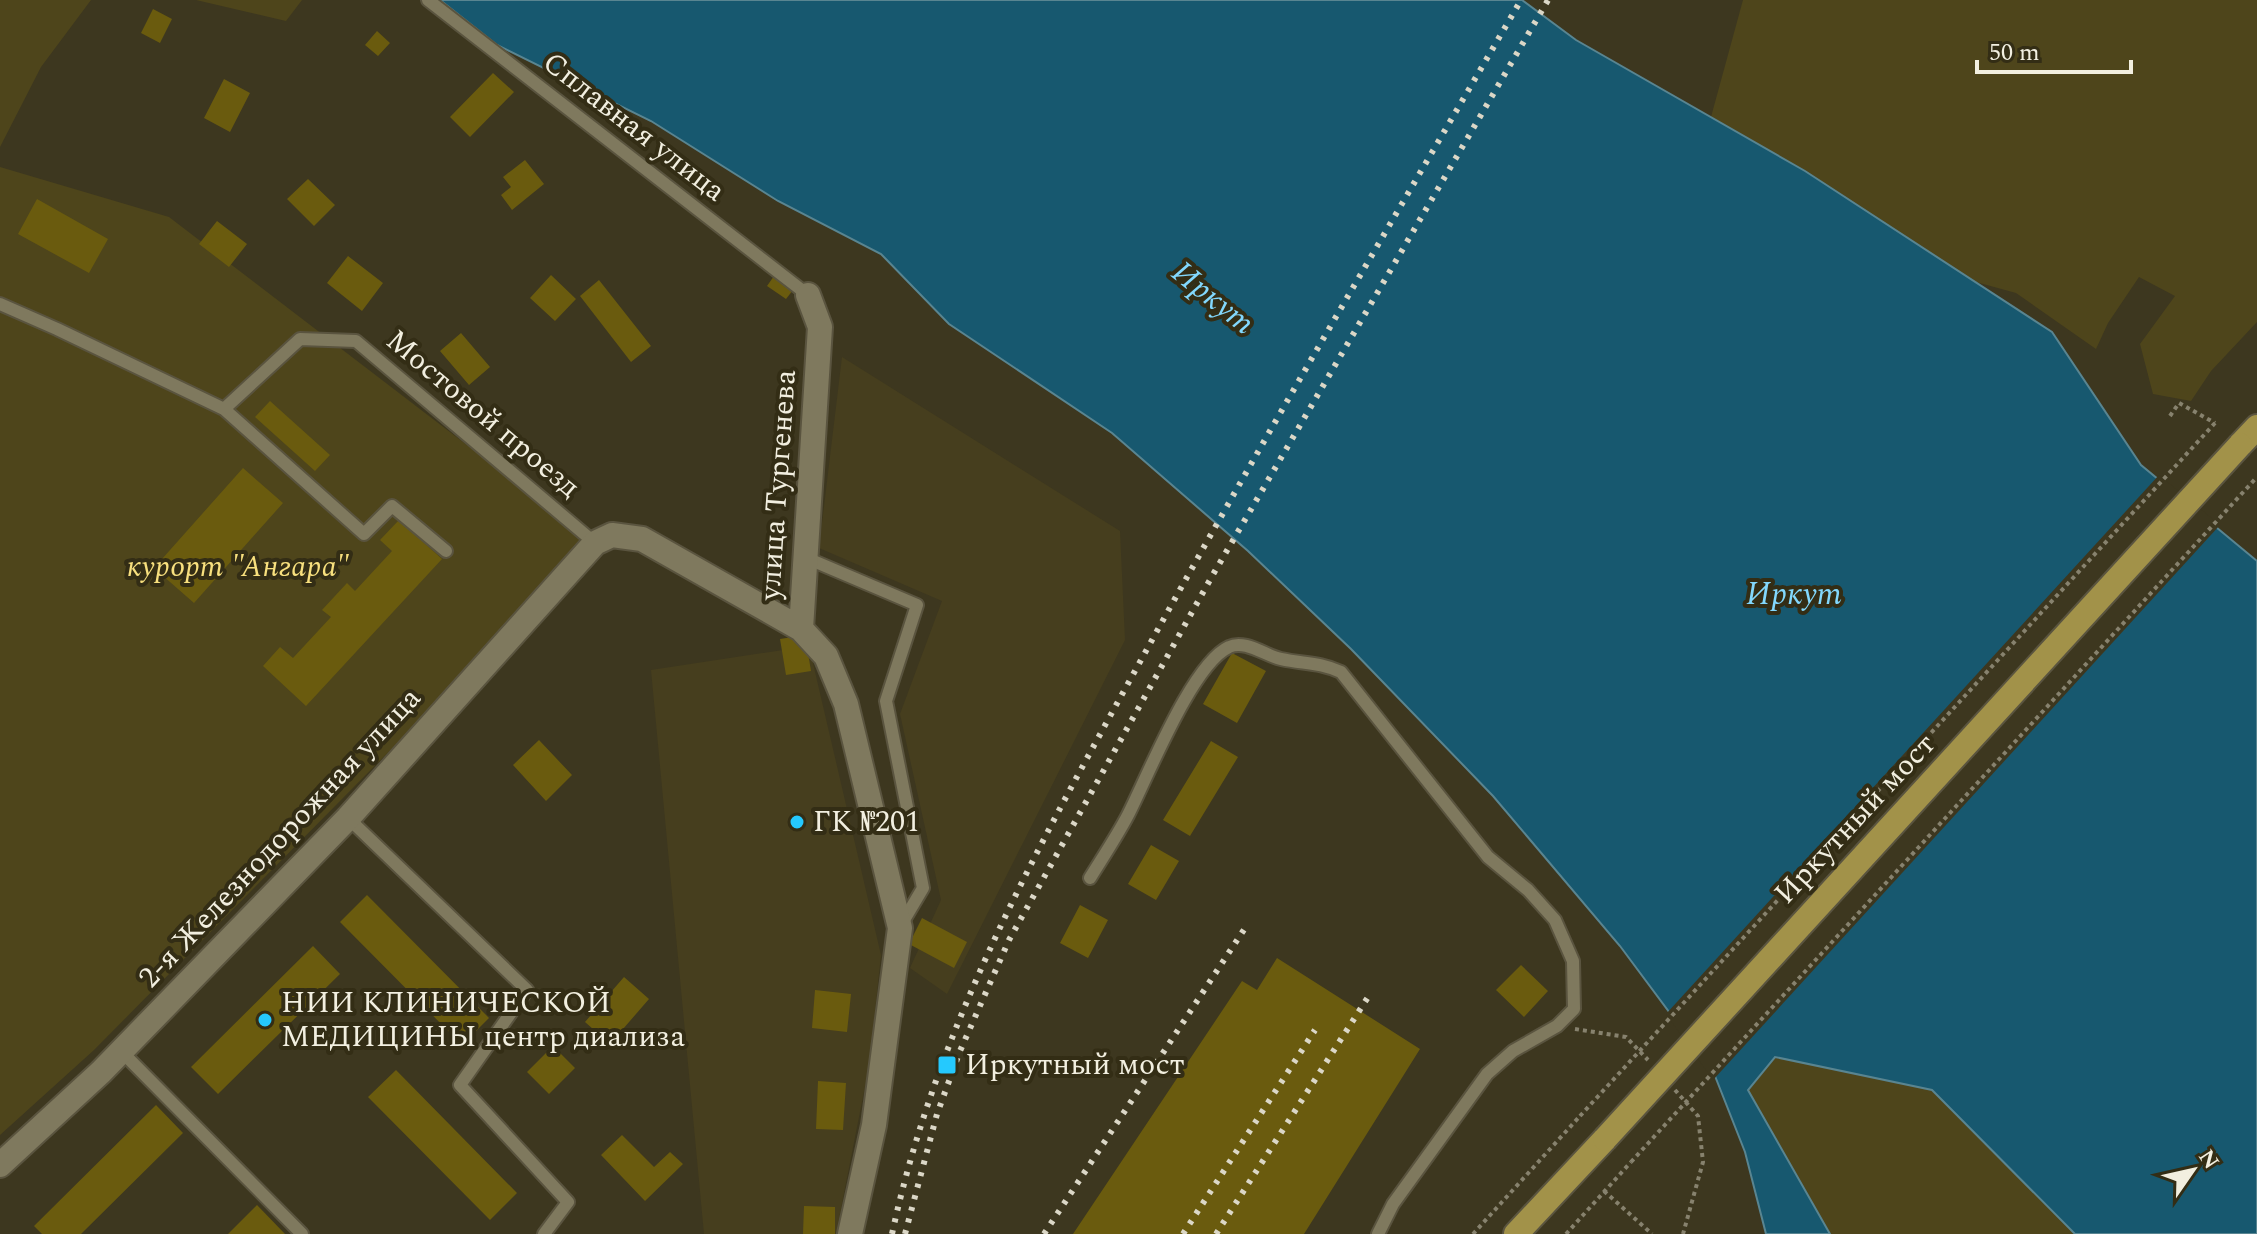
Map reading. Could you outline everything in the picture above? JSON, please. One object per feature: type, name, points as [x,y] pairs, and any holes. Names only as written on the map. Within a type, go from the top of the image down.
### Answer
[{"type":"main road","name":"Иркутный мост","points":[[1516,1234],[2257,427]]},
{"type":"street","name":"улица Тургенева","points":[[808,295],[820,327],[803,557],[801,629],[826,656],[846,704],[900,928],[874,1125],[850,1234]]},
{"type":"street","points":[[595,543],[612,535],[642,539],[801,629]]},
{"type":"street","name":"2-я Железнодорожная улица","points":[[0,1165],[121,1051],[348,818],[595,543]]},
{"type":"lane","name":"Сплавная улица","points":[[428,0],[808,295]]},
{"type":"lane","points":[[0,304],[224,409],[364,534],[392,506],[446,551]]},
{"type":"lane","name":"Мостовой проезд","points":[[224,409],[300,339],[356,341],[595,543]]},
{"type":"lane","points":[[803,557],[917,605],[886,701],[923,888],[900,928]]},
{"type":"lane","points":[[1090,878],[1126,819],[1193,686],[1214,657],[1231,645],[1243,645],[1281,659],[1324,664],[1341,672],[1488,857],[1528,890],[1555,920],[1573,961],[1574,1009],[1557,1026],[1513,1051],[1487,1074],[1393,1204],[1378,1234]]},
{"type":"lane","points":[[348,818],[527,990],[460,1085],[568,1202],[544,1234]]},
{"type":"lane","points":[[121,1051],[302,1234]]},
{"type":"path","points":[[1473,1234],[2215,423],[2179,403],[2170,416]]},
{"type":"path","points":[[1566,1234],[2257,477]]},
{"type":"path","points":[[1604,1191],[1652,1234]]},
{"type":"shaded area","points":[[842,357],[1120,531],[1125,640],[947,994],[910,968],[941,900],[900,714],[942,601],[819,548]]},
{"type":"shaded area","points":[[809,646],[881,955],[869,1066],[836,1234],[704,1234],[651,670]]},
{"type":"green space","points":[[0,0],[91,0],[41,67],[0,147]]},
{"type":"green space","points":[[196,0],[302,0],[286,21]]},
{"type":"green space","points":[[1743,0],[2257,0],[2257,322],[2211,371],[2191,401],[2153,394],[2140,344],[2175,296],[2139,277],[2108,323],[2096,349],[2016,293],[1976,282],[1805,171],[1711,117]]},
{"type":"green space","name":"курорт \"Ангара\"","points":[[0,167],[169,217],[595,543],[94,1050],[0,1135]]},
{"type":"green space","points":[[1775,1057],[1932,1090],[2075,1234],[1830,1234],[1747,1090]]},
{"type":"water","name":"Иркут","points":[[440,0],[1522,0],[1576,40],[1805,171],[2052,332],[2141,465],[2257,561],[2257,1234],[2075,1234],[1932,1090],[1775,1057],[1748,1090],[1830,1234],[1766,1234],[1745,1152],[1713,1071],[1620,946],[1493,796],[1351,649],[1248,551],[1112,433],[949,324],[881,254],[778,201],[651,121],[497,45]]},
{"type":"pier","points":[[2159,475],[2220,525],[1713,1080],[1666,1014]]},
{"type":"building","points":[[153,9],[172,19],[160,43],[141,33]]},
{"type":"building","points":[[377,31],[390,43],[378,56],[365,45]]},
{"type":"building","points":[[493,73],[514,92],[470,137],[450,117]]},
{"type":"building","points":[[224,79],[250,93],[230,132],[204,118]]},
{"type":"building","points":[[525,160],[544,184],[512,210],[501,195],[511,187],[503,177]]},
{"type":"building","points":[[308,179],[335,205],[314,226],[287,199]]},
{"type":"building","points":[[37,199],[108,239],[89,273],[18,234]]},
{"type":"building","points":[[217,221],[247,244],[229,267],[199,244]]},
{"type":"building","points":[[348,256],[383,283],[362,311],[327,283]]},
{"type":"building","points":[[551,275],[576,299],[555,321],[530,298]]},
{"type":"building","points":[[774,276],[793,290],[786,299],[767,286]]},
{"type":"building","points":[[599,280],[651,346],[631,362],[580,296]]},
{"type":"building","points":[[461,333],[490,367],[469,385],[440,351]]},
{"type":"building","points":[[270,401],[330,455],[315,471],[255,417]]},
{"type":"building","points":[[243,468],[283,503],[194,603],[154,568]]},
{"type":"building","points":[[399,520],[442,559],[306,706],[263,666],[280,647],[293,658],[331,617],[322,610],[347,583],[355,591],[392,551],[380,540]]},
{"type":"building","points":[[805,635],[811,671],[786,675],[780,639]]},
{"type":"building","points":[[1232,653],[1266,671],[1237,723],[1203,704]]},
{"type":"building","points":[[539,740],[572,775],[546,801],[513,765]]},
{"type":"building","points":[[1211,741],[1238,757],[1190,836],[1163,820]]},
{"type":"building","points":[[1151,845],[1179,861],[1156,900],[1128,884]]},
{"type":"building","points":[[367,895],[489,1018],[462,1045],[340,922]]},
{"type":"building","points":[[1080,905],[1108,920],[1088,958],[1060,943]]},
{"type":"building","points":[[922,918],[967,942],[954,968],[909,944]]},
{"type":"building","name":"НИИ КЛИНИЧЕСКОЙ МЕДИЦИНЫ центр диализа","points":[[313,946],[340,974],[218,1094],[191,1067]]},
{"type":"building","points":[[1277,958],[1420,1049],[1304,1234],[1073,1234],[1242,981],[1257,990]]},
{"type":"building","points":[[1521,965],[1548,991],[1524,1017],[1496,990]]},
{"type":"building","points":[[624,977],[649,999],[610,1044],[585,1022]]},
{"type":"building","points":[[815,990],[851,994],[847,1032],[812,1028]]},
{"type":"building","points":[[553,1046],[575,1068],[549,1094],[527,1072]]},
{"type":"building","points":[[396,1070],[517,1193],[490,1220],[368,1097]]},
{"type":"building","points":[[818,1081],[846,1083],[843,1130],[816,1129]]},
{"type":"building","points":[[156,1105],[183,1133],[81,1234],[42,1234],[34,1226]]},
{"type":"building","points":[[622,1135],[654,1167],[670,1152],[683,1164],[645,1201],[601,1155]]},
{"type":"building","points":[[257,1205],[285,1234],[228,1234]]},
{"type":"building","points":[[804,1206],[835,1207],[835,1234],[803,1234]]},
{"type":"railway","points":[[892,1234],[911,1157],[936,1082],[964,1009],[1029,868],[1234,494],[1521,0]]},
{"type":"railway","points":[[905,1234],[937,1114],[960,1051],[1009,940],[1211,578],[1548,0]]},
{"type":"railway","points":[[1044,1234],[1247,925]]},
{"type":"railway","points":[[1216,1234],[1370,994]]},
{"type":"railway","points":[[1183,1234],[1315,1030]]},
{"type":"place","name":"ГК №201","points":[[797,822]]},
{"type":"place","name":"НИИ КЛИНИЧЕСКОЙ МЕДИЦИНЫ центр диализа","points":[[265,1020]]},
{"type":"place","name":"Иркутный мост","points":[[947,1065]]}]
